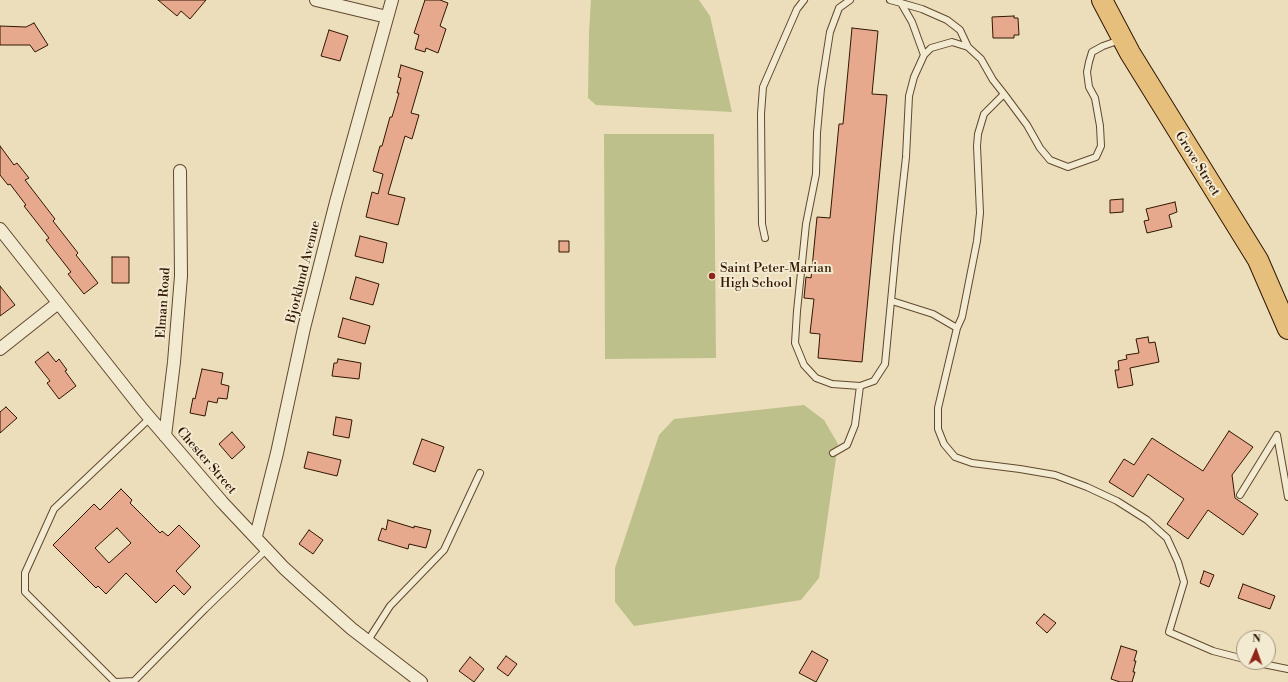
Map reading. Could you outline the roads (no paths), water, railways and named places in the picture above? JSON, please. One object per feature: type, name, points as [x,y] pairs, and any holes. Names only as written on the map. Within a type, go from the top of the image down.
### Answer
[{"type":"main road","name":"Grove Street","points":[[1102,0],[1122,39],[1161,106],[1258,260],[1288,329]]},
{"type":"street","points":[[316,0],[387,17]]},
{"type":"street","name":"Bjorklund Avenue","points":[[256,536],[277,453],[304,328],[336,202],[392,0]]},
{"type":"street","name":"Elman Road","points":[[165,436],[174,362],[181,276],[180,171]]},
{"type":"street","name":"Chester Street","points":[[0,229],[150,418],[222,502],[256,536],[284,568],[367,642],[420,682]]},
{"type":"street","points":[[0,349],[58,303]]},
{"type":"lane","points":[[765,238],[762,224],[763,87],[797,9],[804,0]]},
{"type":"lane","points":[[850,0],[839,8],[830,32],[821,89],[817,133],[816,174],[806,224],[795,343],[804,365],[816,378],[832,384],[860,386],[874,381],[886,364],[896,238],[906,157],[909,96],[914,77],[924,55],[931,48],[952,42],[968,47]]},
{"type":"lane","points":[[890,0],[922,9],[947,20],[960,30],[968,47],[981,59],[993,80],[1027,125],[1040,148],[1050,160],[1068,167],[1096,157],[1101,146],[1100,126],[1095,98],[1089,86],[1087,72],[1092,52],[1122,39]]},
{"type":"lane","points":[[901,3],[912,22],[924,55]]},
{"type":"lane","points":[[1004,94],[984,114],[978,134],[980,213],[977,241],[962,317],[957,328],[938,408],[938,429],[944,444],[955,457],[972,463],[1056,475],[1117,501],[1147,520],[1167,538],[1178,562],[1184,582],[1169,632],[1213,650],[1236,657]]},
{"type":"lane","points":[[892,301],[933,314],[957,328]]},
{"type":"lane","points":[[833,453],[847,445],[855,425],[860,386]]},
{"type":"lane","points":[[150,418],[54,509],[25,573],[25,592],[116,682],[134,681],[267,549]]},
{"type":"lane","points":[[1240,494],[1277,435],[1288,497]]},
{"type":"lane","points":[[367,642],[390,606],[444,550],[480,473]]},
{"type":"lane","points":[[1276,667],[1288,669]]},
{"type":"place","name":"Saint Peter-Marian High School","points":[[712,276]]}]
